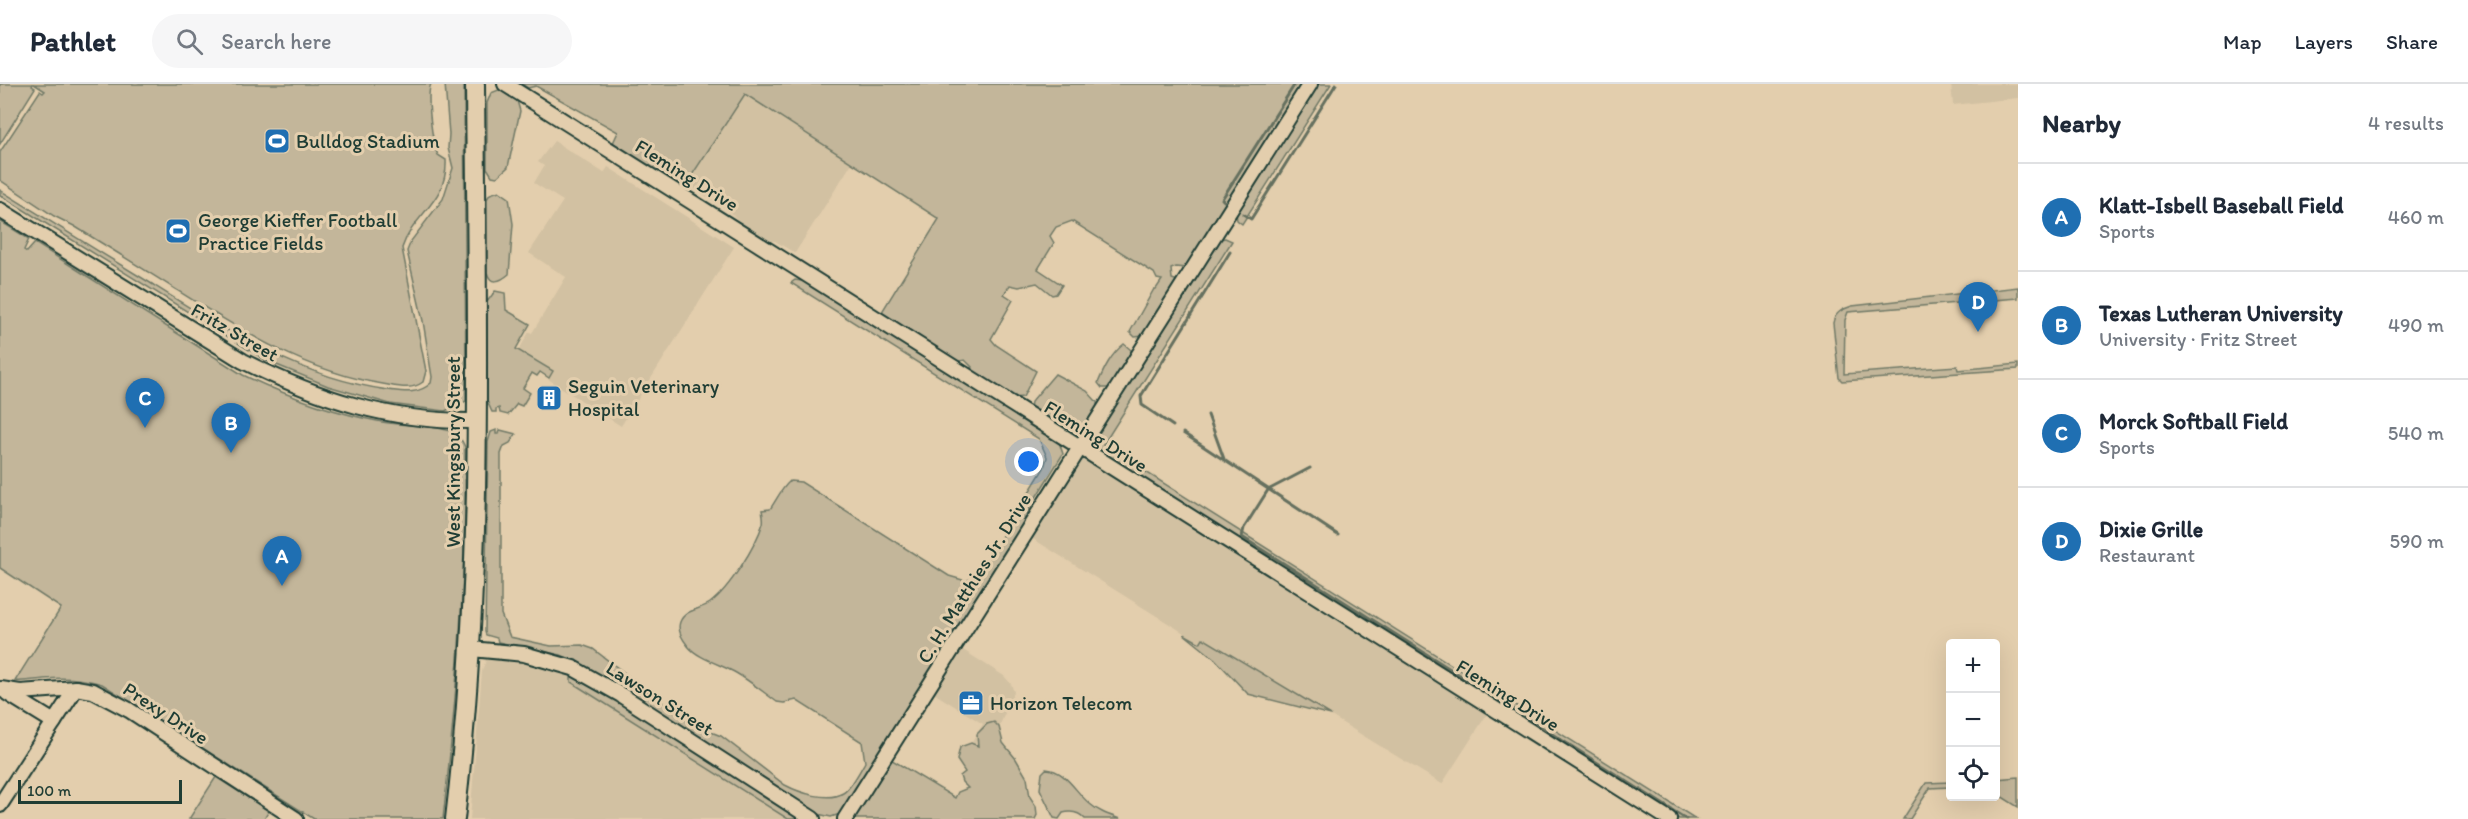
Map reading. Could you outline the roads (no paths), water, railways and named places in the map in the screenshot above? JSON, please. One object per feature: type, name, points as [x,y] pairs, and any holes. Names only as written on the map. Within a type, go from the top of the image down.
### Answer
[{"type":"main road","name":"West Kingsbury Street","points":[[455,819],[463,758],[471,649],[475,543],[475,84]]},
{"type":"street","name":"Fleming Drive","points":[[505,84],[1669,819]]},
{"type":"street","name":"C. H. Matthies Jr. Drive","points":[[844,819],[1310,84]]},
{"type":"street","name":"Fritz Street","points":[[0,210],[243,362],[303,390],[345,404],[399,416],[443,422],[476,422]]},
{"type":"street","name":"Lawson Street","points":[[471,649],[524,654],[573,668],[621,695],[813,819]]},
{"type":"street","name":"Prexy Drive","points":[[0,689],[20,692],[76,688],[93,691],[129,710],[296,819]]},
{"type":"street","points":[[0,805],[76,688]]},
{"type":"street","name":"Prexy Drive","points":[[0,689],[54,722]]},
{"type":"waterway","points":[[1224,201],[1222,199],[1295,84]]},
{"type":"waterway","points":[[1243,214],[1251,219],[1336,84]]},
{"type":"waterway","points":[[1173,426],[1142,405],[1141,396],[1230,252]]},
{"type":"waterway","points":[[1208,415],[1224,459]]},
{"type":"waterway","points":[[1183,433],[1338,535]]},
{"type":"waterway","points":[[1310,468],[1268,490],[1244,528],[1242,537],[1686,819]]},
{"type":"place","name":"Bulldog Stadium","points":[[277,141]]},
{"type":"place","name":"George Kieffer Football Practice Fields","points":[[178,231]]},
{"type":"place","name":"Dixie Grille","points":[[1978,332]]},
{"type":"place","name":"Seguin Veterinary Hospital","points":[[549,398]]},
{"type":"place","name":"Morck Softball Field","points":[[145,428]]},
{"type":"place","name":"Texas Lutheran University","points":[[231,453]]},
{"type":"place","name":"Klatt-Isbell Baseball Field","points":[[282,586]]},
{"type":"place","name":"Horizon Telecom","points":[[971,703]]}]
